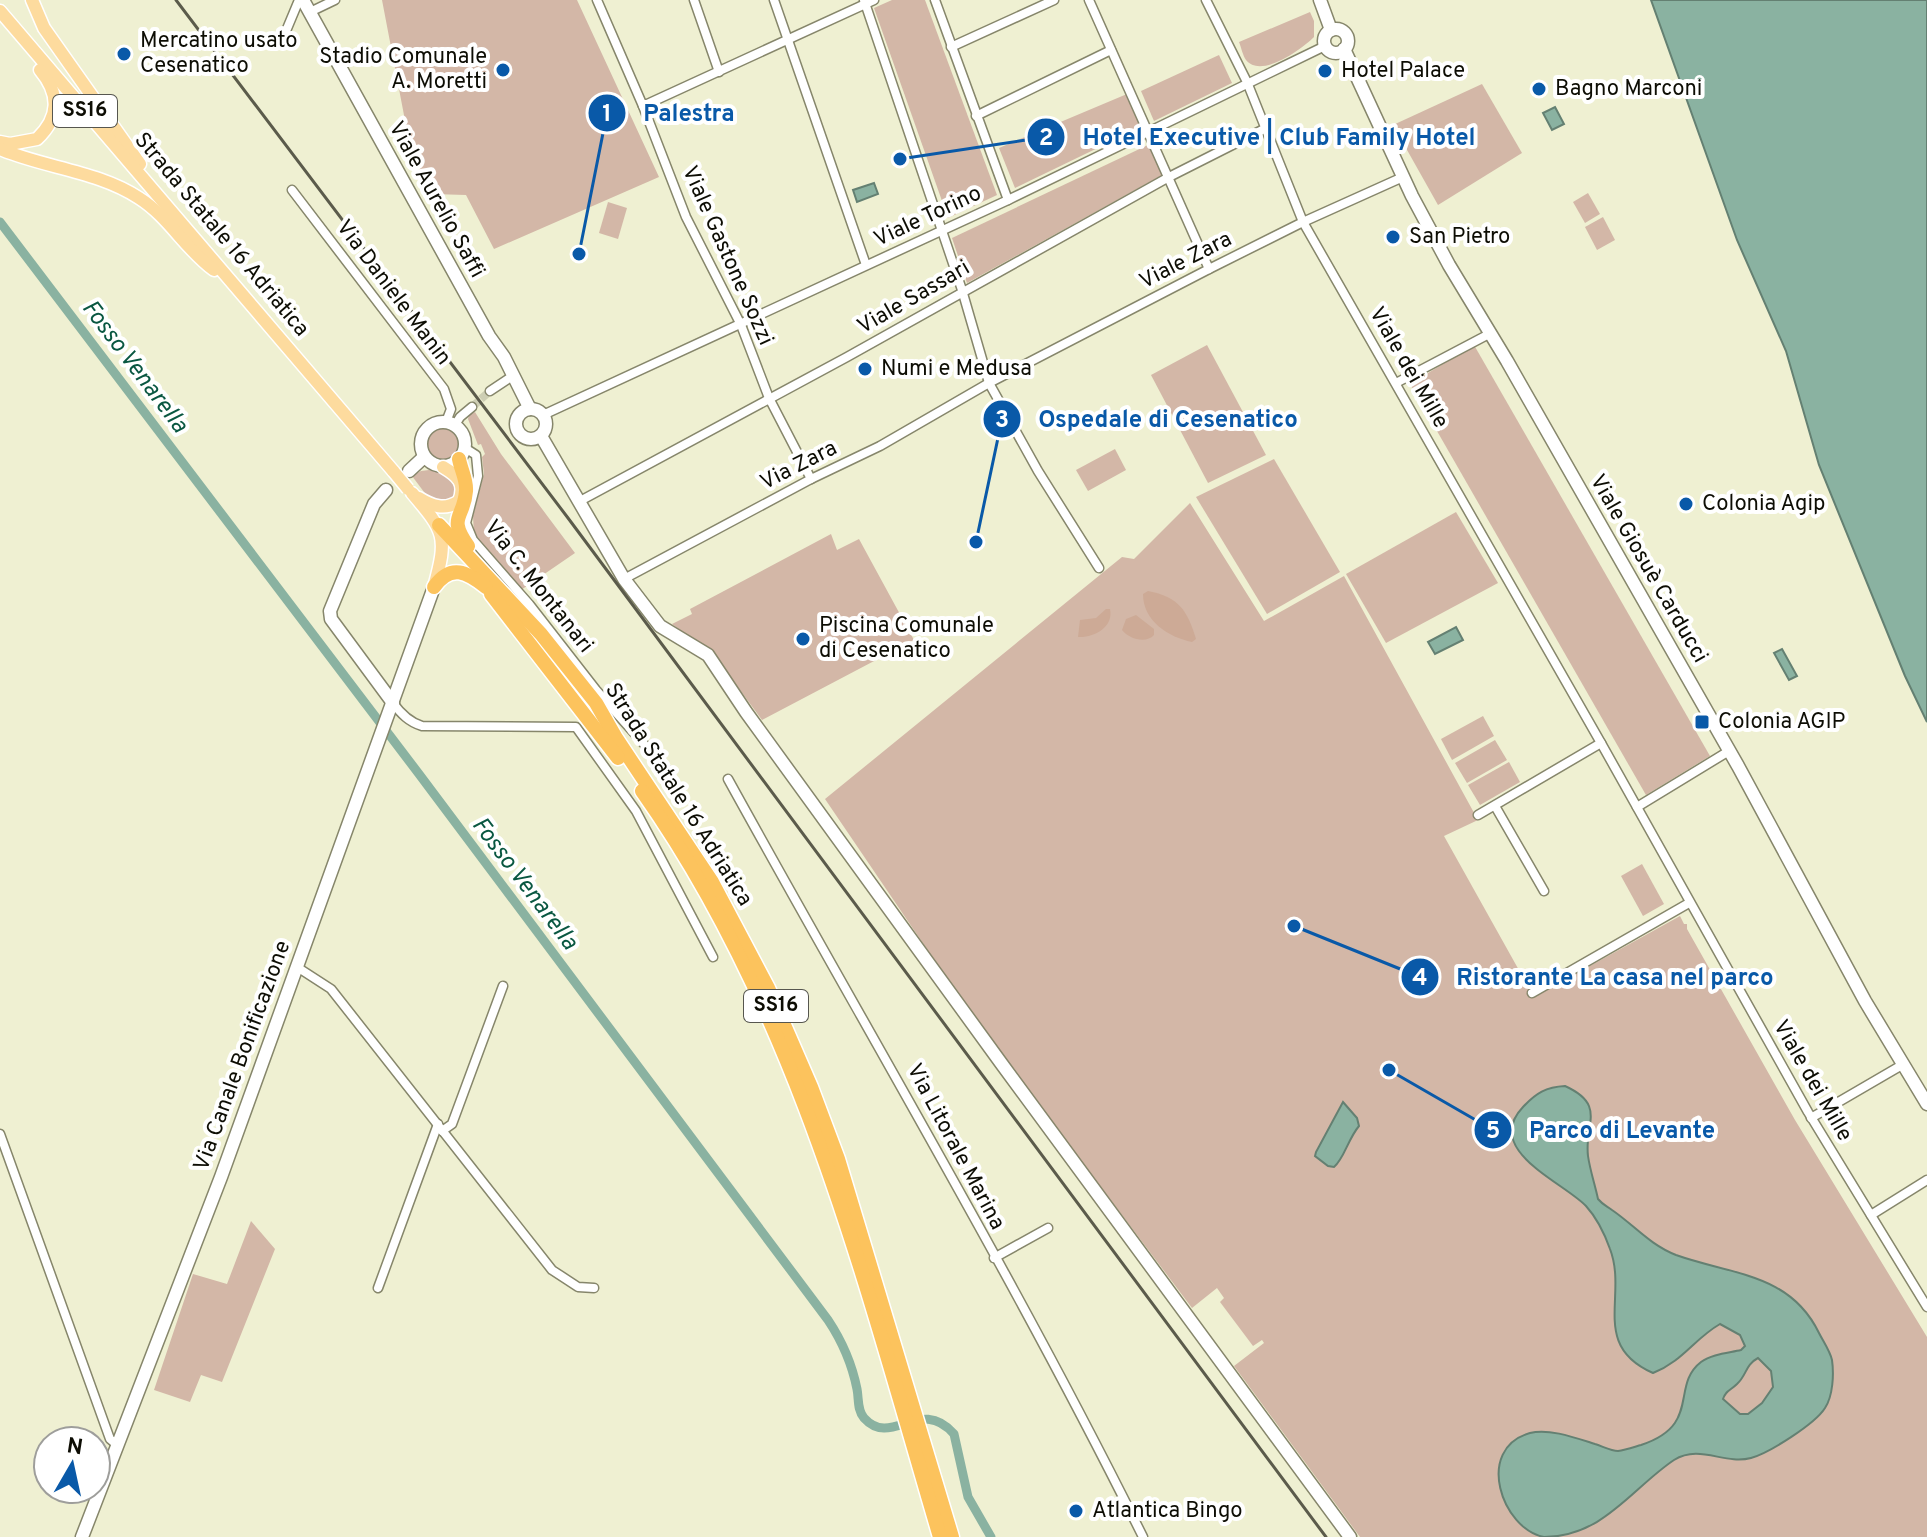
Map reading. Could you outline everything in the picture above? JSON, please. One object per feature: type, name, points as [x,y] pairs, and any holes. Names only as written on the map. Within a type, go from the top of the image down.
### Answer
[{"type":"highway","points":[[462,454],[466,489],[458,511],[458,527],[492,588]]},
{"type":"highway","name":"Strada Statale 16 Adriatica","points":[[439,525],[492,588],[647,799],[702,887],[755,988],[799,1087],[826,1159],[908,1405],[940,1537]]},
{"type":"highway","points":[[434,587],[442,576],[462,572],[492,588]]},
{"type":"highway","name":"Strada Statale 16 Adriatica","points":[[916,1435],[952,1537]]},
{"type":"main road","points":[[32,0],[44,28],[170,210]]},
{"type":"main road","points":[[0,12],[9,33],[47,78],[56,103],[54,118],[37,139],[10,144],[0,142]]},
{"type":"main road","name":"Strada Statale 16 Adriatica","points":[[0,12],[439,525]]},
{"type":"main road","points":[[0,149],[71,170],[136,195],[166,218],[201,259],[230,280]]},
{"type":"main road","points":[[410,491],[439,507],[459,501],[460,478],[443,467]]},
{"type":"main road","points":[[434,587],[443,554],[439,525]]},
{"type":"street","points":[[281,43],[307,3],[335,0]]},
{"type":"street","name":"Viale Gastone Sozzi","points":[[597,0],[686,217],[741,325],[769,398],[811,479]]},
{"type":"street","points":[[694,0],[719,72]]},
{"type":"street","points":[[774,0],[866,265]]},
{"type":"street","points":[[935,0],[1008,200]]},
{"type":"street","points":[[951,47],[1054,0]]},
{"type":"street","points":[[1089,0],[1209,269]]},
{"type":"street","name":"Viale dei Mille","points":[[1206,0],[1247,82],[1303,222],[1811,1118],[1927,1307]]},
{"type":"street","points":[[1320,0],[1331,30]]},
{"type":"street","points":[[643,106],[789,41],[868,1],[989,383],[1038,471],[1099,568]]},
{"type":"street","name":"Viale Aurelio Saffi","points":[[307,3],[489,336],[526,410]]},
{"type":"street","points":[[1331,30],[1339,30],[1347,42],[1344,49],[1334,53],[1325,46],[1324,37],[1331,30]]},
{"type":"street","name":"Viale Torino","points":[[543,415],[1008,200],[1325,46]]},
{"type":"street","name":"Viale Giosuè Carducci","points":[[1344,49],[1403,177],[1449,265],[1491,333],[1729,751],[1902,1065],[1927,1104]]},
{"type":"street","points":[[976,116],[1111,50]]},
{"type":"street","name":"Viale Sassari","points":[[580,501],[1169,177],[1266,128]]},
{"type":"street","name":"Viale Zara","points":[[989,383],[1303,222],[1403,177]]},
{"type":"street","name":"Via Daniele Manin","points":[[292,190],[444,389],[451,409],[450,423]]},
{"type":"street","points":[[1396,383],[1491,333]]},
{"type":"street","name":"Viale Aurelio Saffi","points":[[489,336],[504,357],[526,410]]},
{"type":"street","points":[[490,391],[508,379]]},
{"type":"street","name":"Via Zara","points":[[624,579],[811,479],[880,446],[989,383]]},
{"type":"street","points":[[450,423],[463,435],[462,454],[443,467],[432,464],[424,457],[420,445],[423,432],[433,423],[450,423],[472,407]]},
{"type":"street","points":[[526,410],[543,415],[546,424],[541,436],[528,439],[517,431],[516,422],[526,410]]},
{"type":"street","points":[[541,436],[624,579],[660,626],[708,655],[1001,1063],[1350,1537]]},
{"type":"street","name":"Via C. Montanari","points":[[462,454],[476,455],[479,467],[466,523],[473,540],[529,604],[596,690],[668,771]]},
{"type":"street","points":[[409,471],[424,457]]},
{"type":"street","points":[[386,490],[374,504],[330,611],[331,619],[393,705],[422,726],[576,727],[636,811],[713,957]]},
{"type":"street","name":"Via Canale Bonificazione","points":[[82,1537],[221,1177],[434,587]]},
{"type":"street","points":[[1478,815],[1601,743]]},
{"type":"street","points":[[1637,807],[1729,751]]},
{"type":"street","name":"Via Litorale Marina","points":[[728,779],[887,1059],[1052,1360],[1143,1537]]},
{"type":"street","points":[[1495,806],[1544,891]]},
{"type":"street","points":[[1532,993],[1689,903]]},
{"type":"street","points":[[297,967],[331,989],[552,1270],[578,1287],[594,1288]]},
{"type":"street","points":[[440,1128],[452,1124],[503,986]]},
{"type":"street","points":[[1811,1118],[1902,1065]]},
{"type":"street","points":[[378,1288],[440,1128]]},
{"type":"street","points":[[0,1134],[110,1439],[116,1444]]},
{"type":"street","points":[[1871,1215],[1927,1180]]},
{"type":"street","points":[[994,1258],[1048,1228]]},
{"type":"shaded area","name":"Stadio Comunale A. Moretti","points":[[382,0],[577,0],[659,177],[494,249],[466,195],[432,194],[412,157]]},
{"type":"shaded area","points":[[892,0],[925,0],[997,195],[948,218],[874,8]]},
{"type":"shaded area","points":[[1651,0],[1927,0],[1927,722],[1905,676],[1819,465],[1786,351],[1737,240]]},
{"type":"shaded area","points":[[1310,12],[1314,21],[1314,37],[1300,48],[1271,64],[1253,65],[1246,60],[1239,42]]},
{"type":"shaded area","points":[[1219,55],[1232,83],[1154,121],[1141,91]]},
{"type":"shaded area","points":[[1482,84],[1522,153],[1438,205],[1393,125]]},
{"type":"shaded area","points":[[1127,94],[1141,127],[1015,188],[999,148]]},
{"type":"shaded area","points":[[1555,107],[1564,124],[1552,130],[1543,113]]},
{"type":"shaded area","points":[[1150,144],[1164,174],[967,283],[952,238]]},
{"type":"shaded area","points":[[874,183],[878,194],[857,202],[853,190]]},
{"type":"shaded area","points":[[1588,193],[1600,214],[1585,223],[1573,202]]},
{"type":"shaded area","points":[[608,202],[627,208],[618,239],[599,233]]},
{"type":"shaded area","points":[[1603,217],[1615,240],[1597,250],[1585,227]]},
{"type":"shaded area","points":[[1207,345],[1266,455],[1208,483],[1151,375]]},
{"type":"shaded area","points":[[1474,345],[1710,756],[1646,795],[1410,384]]},
{"type":"shaded area","points":[[475,412],[501,454],[575,553],[521,590],[474,535],[473,516],[484,474],[482,457],[485,454],[468,419]]},
{"type":"shaded area","points":[[443,425],[456,431],[462,444],[456,457],[443,463],[430,457],[424,444],[430,431]]},
{"type":"shaded area","points":[[1115,449],[1126,470],[1088,491],[1076,470]]},
{"type":"shaded area","points":[[1274,459],[1340,572],[1267,614],[1196,497]]},
{"type":"shaded area","points":[[429,470],[455,478],[458,494],[443,504],[427,496],[412,476]]},
{"type":"shaded area","points":[[1190,503],[1264,621],[1344,576],[1478,820],[1444,836],[1534,997],[1680,916],[1687,924],[1687,929],[1795,1120],[1927,1337],[1927,1537],[1360,1537],[1234,1366],[1264,1343],[1262,1340],[1253,1346],[1220,1302],[1224,1298],[1217,1288],[1192,1308],[975,1020],[825,799],[1122,557],[1134,559]]},
{"type":"shaded area","points":[[1456,512],[1498,583],[1386,643],[1346,574]]},
{"type":"shaded area","points":[[831,534],[837,550],[859,539],[914,640],[762,720],[715,656],[672,624],[692,614],[690,609]]},
{"type":"shaded area","points":[[1148,591],[1167,597],[1180,606],[1196,639],[1192,642],[1183,640],[1166,632],[1152,620],[1144,604],[1143,594]]},
{"type":"shaded area","points":[[1110,609],[1109,621],[1102,630],[1078,637],[1080,620],[1096,618]]},
{"type":"shaded area","points":[[1136,615],[1154,629],[1151,638],[1138,639],[1122,630],[1126,619]]},
{"type":"shaded area","points":[[1456,627],[1463,640],[1435,654],[1428,642]]},
{"type":"shaded area","points":[[1782,649],[1797,676],[1789,680],[1774,653]]},
{"type":"shaded area","points":[[1483,716],[1494,736],[1452,760],[1441,739]]},
{"type":"shaded area","points":[[1495,740],[1507,760],[1467,783],[1455,763]]},
{"type":"shaded area","points":[[1509,762],[1520,782],[1480,805],[1468,785]]},
{"type":"shaded area","points":[[1642,864],[1664,904],[1643,916],[1621,876]]},
{"type":"shaded area","points":[[1565,1086],[1586,1100],[1590,1108],[1588,1156],[1598,1199],[1667,1251],[1758,1279],[1792,1298],[1807,1313],[1828,1350],[1833,1378],[1830,1397],[1820,1415],[1769,1450],[1741,1459],[1703,1454],[1684,1456],[1659,1471],[1600,1520],[1565,1535],[1544,1537],[1529,1531],[1516,1520],[1500,1488],[1499,1471],[1503,1455],[1513,1442],[1530,1433],[1546,1432],[1615,1451],[1641,1445],[1660,1437],[1672,1427],[1679,1416],[1687,1382],[1701,1362],[1745,1346],[1740,1335],[1720,1324],[1653,1373],[1634,1362],[1622,1348],[1616,1334],[1614,1267],[1600,1226],[1586,1206],[1530,1164],[1512,1137],[1513,1123],[1532,1098],[1552,1088]],"holes":[[[1758,1358],[1771,1371],[1773,1387],[1762,1403],[1748,1414],[1740,1414],[1723,1399]]]},
{"type":"shaded area","points":[[1343,1102],[1357,1118],[1359,1126],[1334,1167],[1328,1166],[1315,1156]]},
{"type":"shaded area","points":[[251,1221],[275,1249],[222,1382],[201,1375],[190,1402],[154,1390],[193,1274],[227,1284]]},
{"type":"waterway","name":"Fosso Venarella","points":[[0,222],[828,1320],[849,1362],[864,1418],[875,1426],[885,1428],[930,1419],[942,1423],[954,1434],[968,1497],[991,1537]]},
{"type":"tunnel","points":[[472,407],[490,391]]},
{"type":"railway","points":[[176,0],[568,518],[1326,1537]]},
{"type":"place","name":"Mercatino usato Cesenatico","points":[[124,54]]},
{"type":"place","name":"Stadio Comunale A. Moretti","points":[[503,70]]},
{"type":"place","name":"Hotel Palace","points":[[1325,71]]},
{"type":"place","name":"Bagno Marconi","points":[[1539,89]]},
{"type":"place","name":"Hotel Executive | Club Family Hotel","points":[[900,159]]},
{"type":"place","name":"San Pietro","points":[[1393,237]]},
{"type":"place","name":"Palestra","points":[[579,254]]},
{"type":"place","name":"Numi e Medusa","points":[[865,369]]},
{"type":"place","name":"Colonia Agip","points":[[1686,504]]},
{"type":"place","name":"Ospedale di Cesenatico","points":[[976,542]]},
{"type":"place","name":"Piscina Comunale di Cesenatico","points":[[803,639]]},
{"type":"place","name":"Colonia AGIP","points":[[1702,722]]},
{"type":"place","name":"Ristorante La casa nel parco","points":[[1294,926]]},
{"type":"place","name":"Parco di Levante","points":[[1389,1070]]},
{"type":"place","name":"Atlantica Bingo","points":[[1076,1511]]}]
